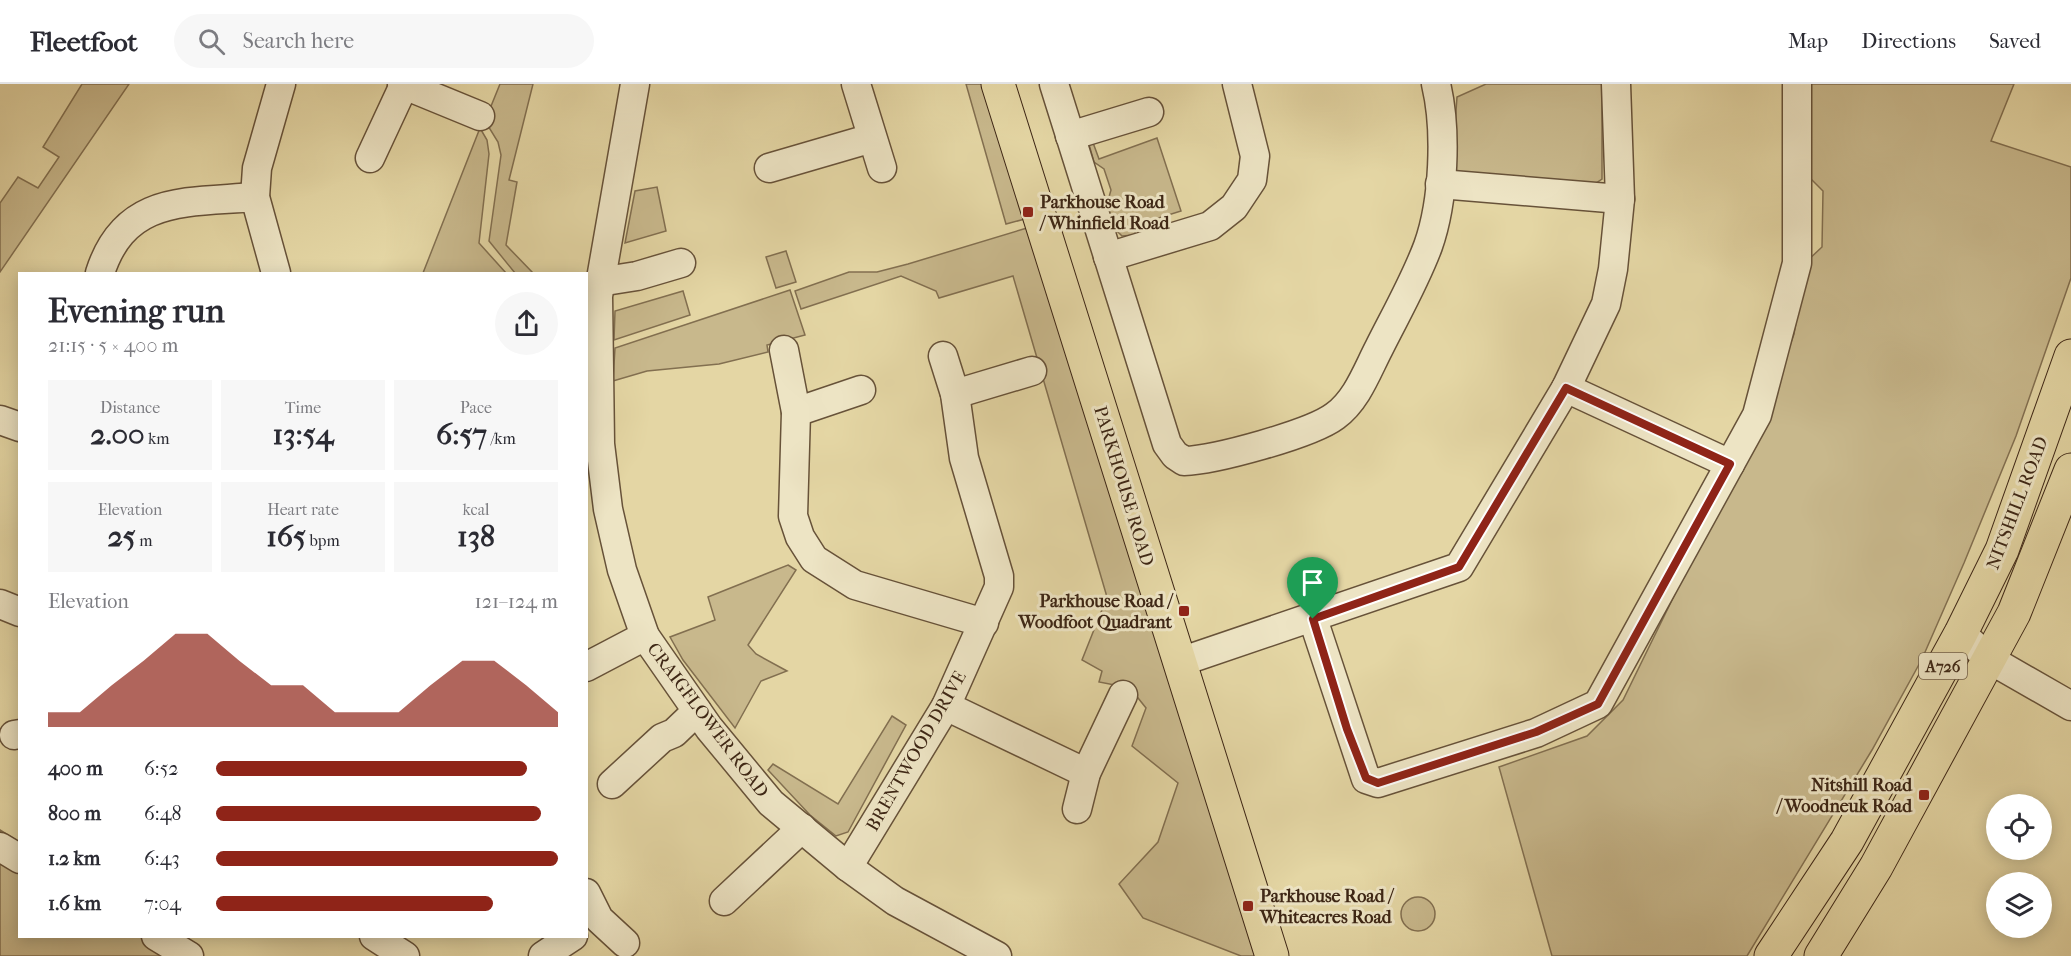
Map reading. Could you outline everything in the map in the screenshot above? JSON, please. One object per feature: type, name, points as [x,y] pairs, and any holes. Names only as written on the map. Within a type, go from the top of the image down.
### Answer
[{"type":"main road","name":"PARKHOUSE ROAD","points":[[998,84],[1272,956]]},
{"type":"main road","name":"NITSHILL ROAD","points":[[1771,956],[1847,841],[1961,633],[2002,550],[2071,356]]},
{"type":"main road","name":"NITSHILL ROAD","points":[[1821,956],[1876,867],[2061,523],[2071,470]]},
{"type":"street","points":[[276,272],[255,197],[257,168],[280,84]]},
{"type":"street","points":[[370,158],[403,84],[480,116]]},
{"type":"street","name":"CRAIGFLOWER ROAD","points":[[635,84],[594,291],[600,444],[608,509],[622,570],[645,636],[697,711],[771,803],[848,867],[895,901],[997,956]]},
{"type":"street","points":[[856,84],[882,168]]},
{"type":"street","points":[[1054,84],[1167,444],[1175,455],[1184,461],[1194,461],[1311,430],[1336,415],[1353,398],[1416,276],[1429,243],[1440,184],[1442,126],[1439,85]]},
{"type":"street","points":[[1108,257],[1210,226],[1234,207],[1252,180],[1255,156],[1237,84]]},
{"type":"street","points":[[1180,662],[1313,619],[1459,567],[1566,388],[1606,304],[1620,199],[1616,84]]},
{"type":"street","points":[[1313,619],[1347,729],[1366,778],[1378,783],[1536,732],[1598,704],[1757,415],[1797,262],[1797,84]]},
{"type":"street","points":[[1070,136],[1149,112]]},
{"type":"street","points":[[770,168],[872,138]]},
{"type":"street","points":[[1440,184],[1620,199]]},
{"type":"street","points":[[100,272],[107,252],[121,231],[143,215],[166,204],[255,197]]},
{"type":"street","points":[[594,291],[681,263]]},
{"type":"street","points":[[784,350],[796,412],[793,516],[800,537],[814,559],[855,585],[984,623]]},
{"type":"street","name":"BRENTWOOD DRIVE","points":[[848,867],[946,706],[996,597],[999,576],[964,458],[955,394],[943,356]]},
{"type":"street","points":[[955,394],[1032,371]]},
{"type":"street","points":[[1566,388],[1730,464]]},
{"type":"street","points":[[796,412],[861,390]]},
{"type":"street","points":[[0,420],[18,426]]},
{"type":"street","points":[[0,604],[18,611]]},
{"type":"street","points":[[1961,633],[1989,659],[2071,706]]},
{"type":"street","points":[[588,666],[645,636]]},
{"type":"street","points":[[1077,809],[1086,773],[1123,694]]},
{"type":"street","points":[[946,706],[1086,773]]},
{"type":"street","points":[[612,784],[662,738],[674,733],[697,711]]},
{"type":"street","points":[[724,901],[802,828]]},
{"type":"street","points":[[0,847],[18,858]]},
{"type":"street","points":[[588,902],[593,923],[625,943]]},
{"type":"street","points":[[159,938],[189,956]]},
{"type":"street","points":[[377,938],[405,956]]},
{"type":"street","points":[[543,956],[570,938]]},
{"type":"shaded area","points":[[82,84],[129,84],[0,272],[0,203],[18,177],[38,188],[59,157],[43,147]]},
{"type":"shaded area","points":[[500,84],[533,84],[509,180],[517,182],[506,245],[532,272],[514,272],[489,241],[501,155],[498,142],[485,121]]},
{"type":"shaded area","points":[[966,84],[982,84],[1025,219],[1006,224]]},
{"type":"shaded area","points":[[1486,84],[1602,84],[1602,179],[1590,187],[1466,178],[1452,167],[1457,97]]},
{"type":"shaded area","points":[[1805,84],[2014,84],[1991,141],[2071,167],[2071,278],[2016,436],[1922,659],[1872,750],[1747,956],[1552,956],[1499,767],[1587,736],[1623,700],[1771,398],[1794,334],[1806,262],[1822,247],[1823,191],[1807,175]]},
{"type":"shaded area","points":[[480,128],[487,140],[489,154],[479,243],[505,272],[423,272]]},
{"type":"shaded area","points":[[1157,138],[1181,211],[1139,224],[1134,235],[1122,236],[1114,228],[1107,204],[1111,190],[1104,169],[1094,162],[1088,141],[1092,140],[1099,159]]},
{"type":"shaded area","points":[[657,187],[666,231],[625,243],[635,191]]},
{"type":"shaded area","points":[[1027,228],[1259,956],[1241,956],[1143,918],[1119,884],[1158,842],[1178,783],[1132,746],[1146,708],[1130,688],[1099,682],[1102,671],[1082,660],[1107,597],[1013,276],[939,298],[936,291],[901,276],[801,309],[795,291],[849,272],[877,272]]},
{"type":"shaded area","points":[[786,251],[796,282],[776,288],[766,257]]},
{"type":"shaded area","points":[[790,290],[805,335],[767,345],[768,352],[719,364],[647,371],[613,381],[615,348]]},
{"type":"shaded area","points":[[683,291],[690,315],[614,340],[615,311]]},
{"type":"shaded area","points":[[788,565],[796,570],[748,645],[756,654],[787,671],[761,681],[735,728],[683,660],[670,637],[715,620],[708,597]]},
{"type":"shaded area","points":[[892,716],[906,725],[848,832],[836,836],[810,815],[768,770],[773,764],[838,804]]},
{"type":"shaded area","points":[[0,830],[18,841],[18,938],[175,938],[201,956],[0,956]]},
{"type":"shaded area","points":[[1418,897],[1430,902],[1435,914],[1430,926],[1418,931],[1406,926],[1401,914],[1406,902]]},
{"type":"place","name":"Parkhouse Road / Whinfield Road","points":[[1028,212]]},
{"type":"place","name":"Parkhouse Road / Woodfoot Quadrant","points":[[1184,611]]},
{"type":"place","name":"Nitshill Road / Woodneuk Road","points":[[1924,795]]},
{"type":"place","name":"Parkhouse Road / Whiteacres Road","points":[[1248,906]]},
{"type":"route","points":[[1566,388],[1730,464],[1598,704],[1536,732],[1378,783],[1366,778],[1347,729],[1313,619],[1459,567],[1519,471],[1566,388]]}]
